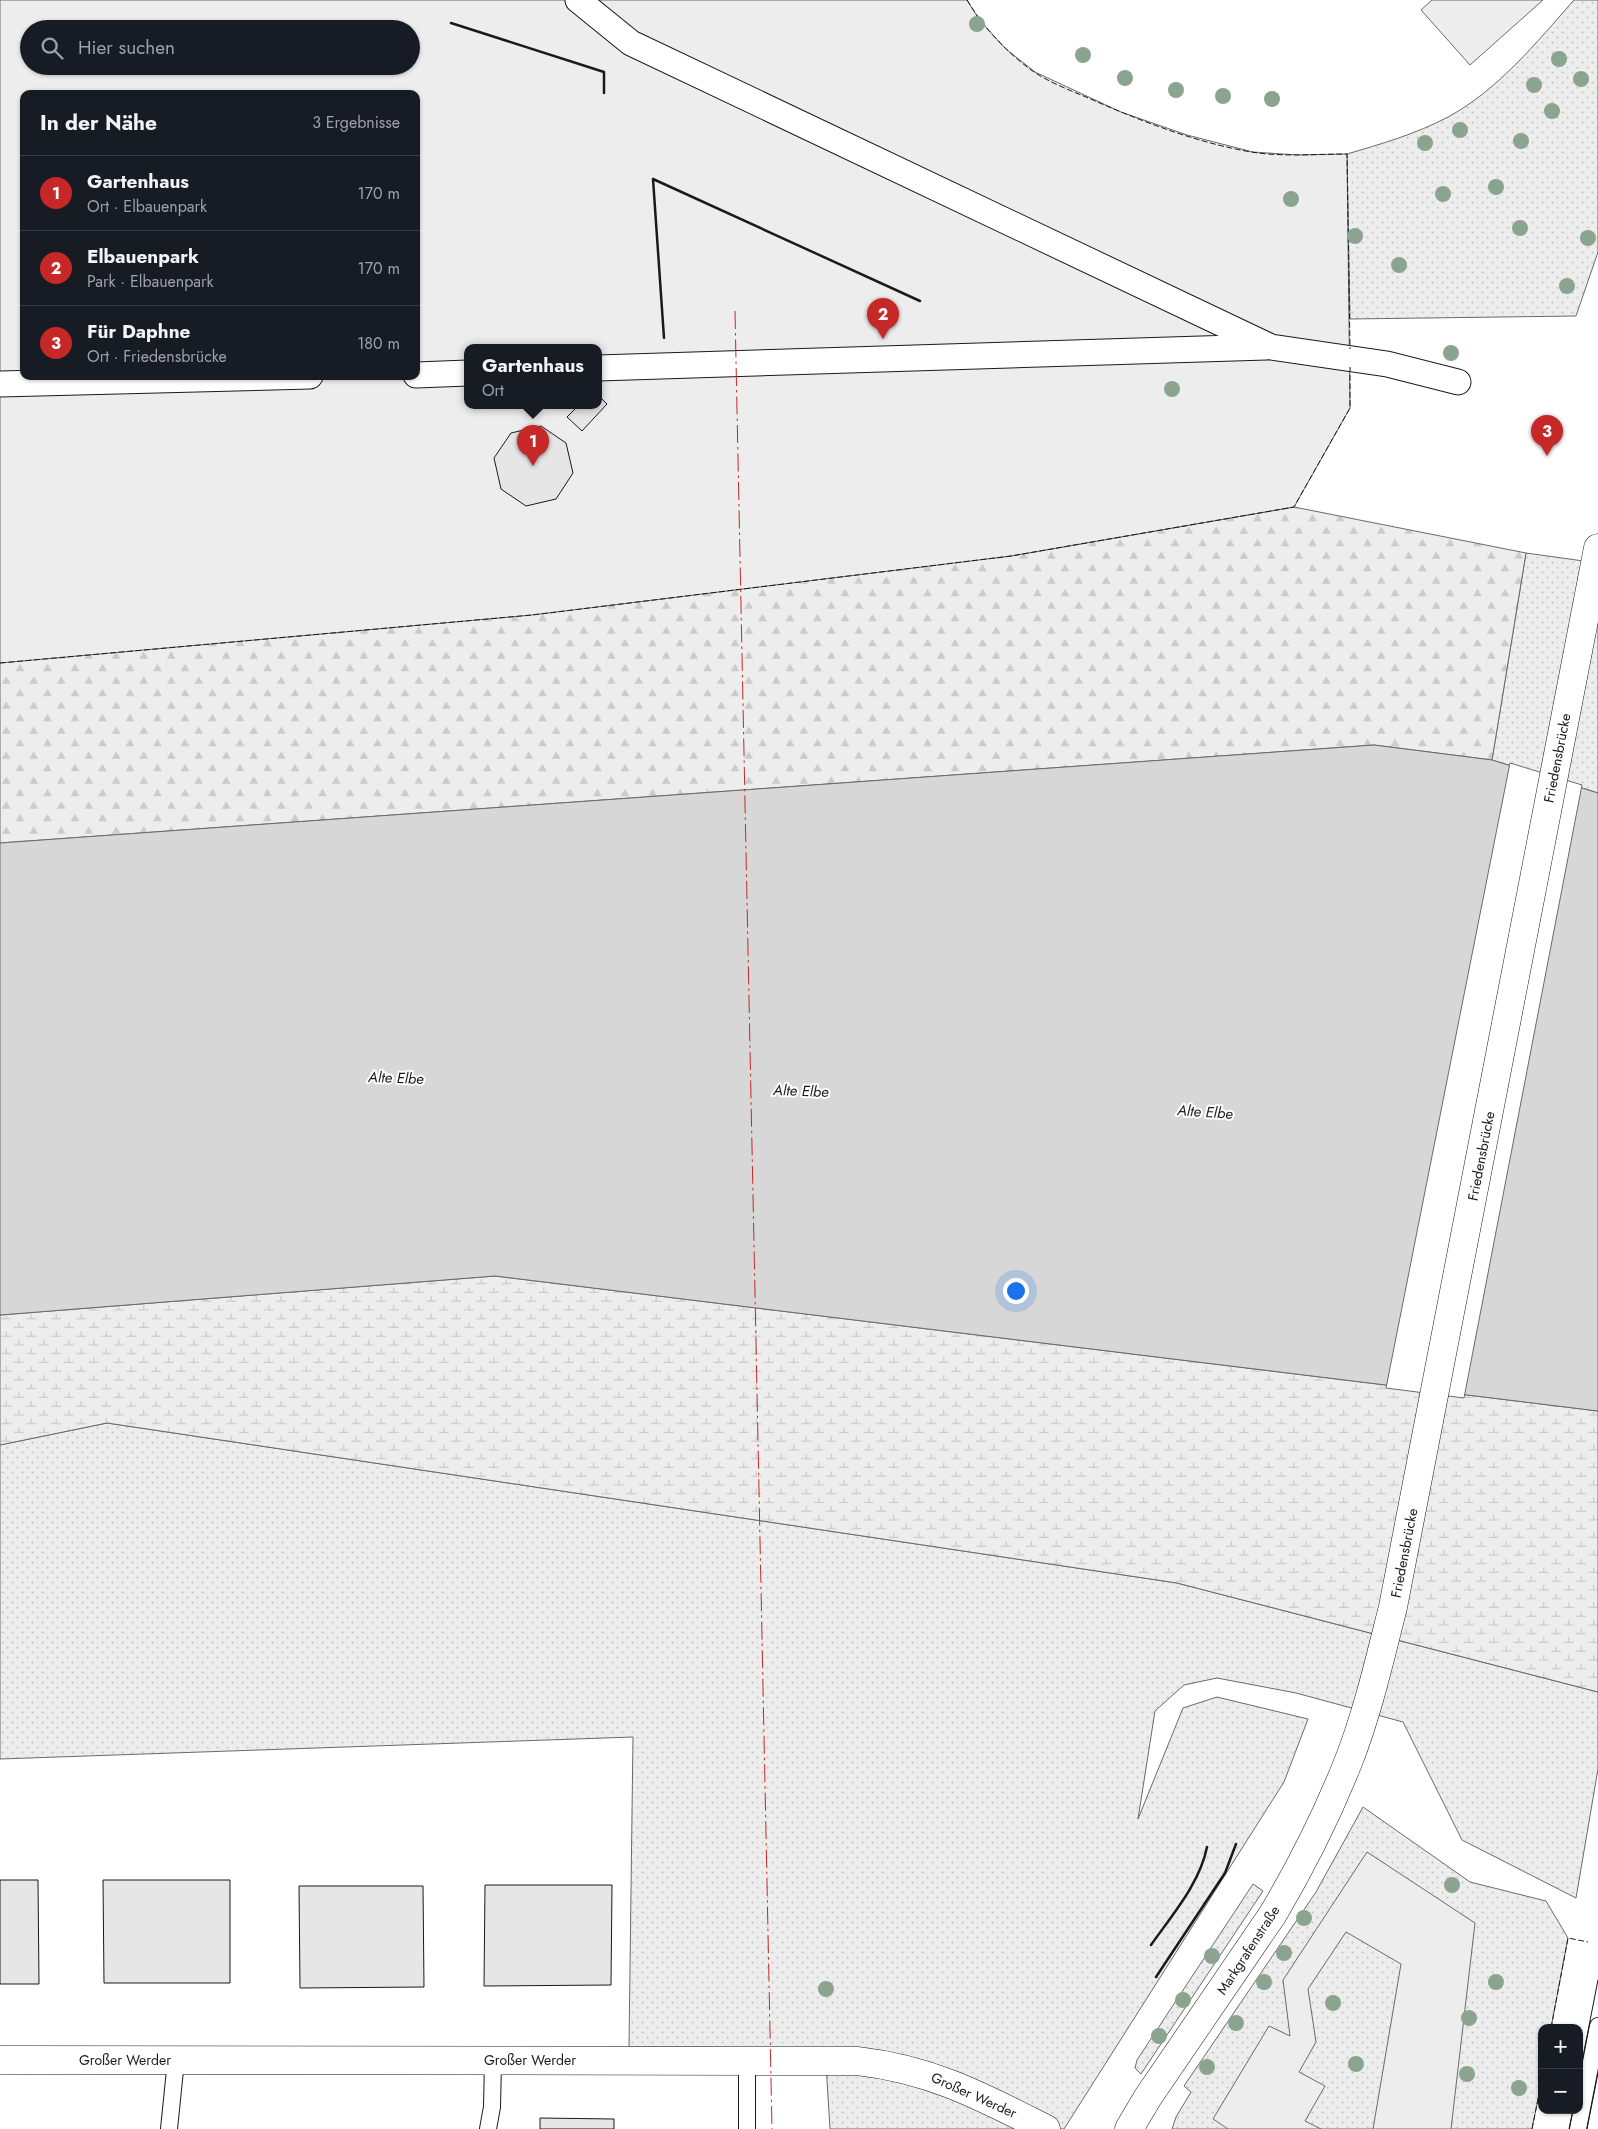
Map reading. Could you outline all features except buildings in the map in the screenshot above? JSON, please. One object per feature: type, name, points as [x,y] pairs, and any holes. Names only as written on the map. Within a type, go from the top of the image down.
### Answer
[{"type":"main road","name":"Friedensbrücke","points":[[1349,1760],[1393,1607],[1598,548]]},
{"type":"main road","name":"Markgrafenstraße","points":[[1129,2129],[1148,2097],[1273,1914],[1328,1808],[1349,1760]]},
{"type":"main road","name":"Großer Werder","points":[[0,2060],[857,2060],[900,2067],[959,2086],[1046,2129]]},
{"type":"street","points":[[578,0],[631,43],[1270,347]]},
{"type":"street","points":[[602,368],[1270,347],[1387,364],[1458,382]]},
{"type":"street","points":[[420,375],[464,373]]},
{"type":"street","points":[[0,384],[155,380]]},
{"type":"lane","points":[[1578,2129],[1598,2026]]},
{"type":"lane","points":[[169,2129],[176,2060]]},
{"type":"lane","points":[[747,2060],[747,2129]]},
{"type":"lane","points":[[488,2129],[492,2107],[493,2061]]},
{"type":"green space","points":[[1574,0],[1598,0],[1598,252],[1576,316],[1350,319],[1347,154],[1424,129],[1466,106],[1484,93],[1516,64]]},
{"type":"green space","points":[[1294,507],[1526,553],[1492,760],[1374,745],[0,843],[0,662],[1011,556]]},
{"type":"green space","points":[[1526,553],[1598,563],[1598,793],[1492,760]]},
{"type":"green space","points":[[495,1276],[1598,1411],[1598,1692],[1177,1583],[107,1423],[0,1445],[0,1315]]},
{"type":"green space","points":[[107,1423],[1177,1583],[1598,1692],[1598,1769],[1576,1898],[1462,1840],[1403,1722],[1296,1693],[1217,1678],[1184,1685],[1155,1711],[1138,1819],[1183,1708],[1217,1697],[1308,1719],[1284,1782],[1064,2129],[830,2129],[825,2048],[629,2047],[633,1737],[0,1759],[0,1445]]},
{"type":"green space","points":[[1363,1807],[1470,1882],[1546,1901],[1568,1938],[1552,2024],[1538,2024],[1538,2099],[1532,2129],[1172,2129],[1176,2117],[1191,2092],[1184,2086],[1316,1892]]},
{"type":"green space","points":[[1253,1884],[1263,1891],[1141,2074],[1135,2068],[1137,2060]]},
{"type":"shaded area","points":[[0,0],[967,0],[980,21],[1006,49],[1035,72],[1121,112],[1187,135],[1253,152],[1298,155],[1347,154],[1350,408],[1294,507],[1011,556],[532,615],[0,663]]},
{"type":"shaded area","points":[[1432,0],[1543,0],[1470,65],[1421,10]]},
{"type":"shaded area","points":[[1367,1852],[1475,1923],[1451,2129],[1373,2129],[1401,1964],[1346,1932],[1308,1989],[1316,2042],[1299,2072],[1325,2086],[1305,2121],[1321,2129],[1228,2129],[1213,2119],[1269,2026],[1290,2036],[1283,1980]]},
{"type":"water","name":"Alte Elbe","points":[[1374,745],[1492,760],[1598,793],[1598,1411],[495,1276],[0,1315],[0,843]]},
{"type":"pier","points":[[1510,763],[1582,785],[1464,1398],[1386,1388]]},
{"type":"tram line","points":[[1581,2069],[1598,1980]]},
{"type":"tram line","points":[[1587,2129],[1598,2073]]},
{"type":"tram line","points":[[1569,2129],[1572,2114]]},
{"type":"fence","points":[[967,0],[997,39],[1034,72],[1059,86],[1126,114],[1187,136],[1251,152],[1287,155],[1347,154],[1350,349]]},
{"type":"fence","points":[[0,663],[532,615],[1011,556],[1294,507],[1350,408],[1350,367]]},
{"type":"fence","points":[[1552,2024],[1568,1938],[1588,1942]]},
{"type":"fence","points":[[1532,2129],[1538,2099]]},
{"type":"wall","points":[[451,23],[604,72],[604,93]]},
{"type":"wall","points":[[664,338],[653,179],[920,301]]},
{"type":"wall","points":[[1156,1977],[1225,1873],[1236,1844]]},
{"type":"wall","points":[[1151,1945],[1192,1886],[1207,1847]]},
{"type":"power","points":[[735,311],[772,2129]]},
{"type":"place","name":"Elbauenpark","points":[[883,339]]},
{"type":"place","name":"Für Daphne","points":[[1547,456]]},
{"type":"place","name":"Gartenhaus","points":[[533,466]]}]
